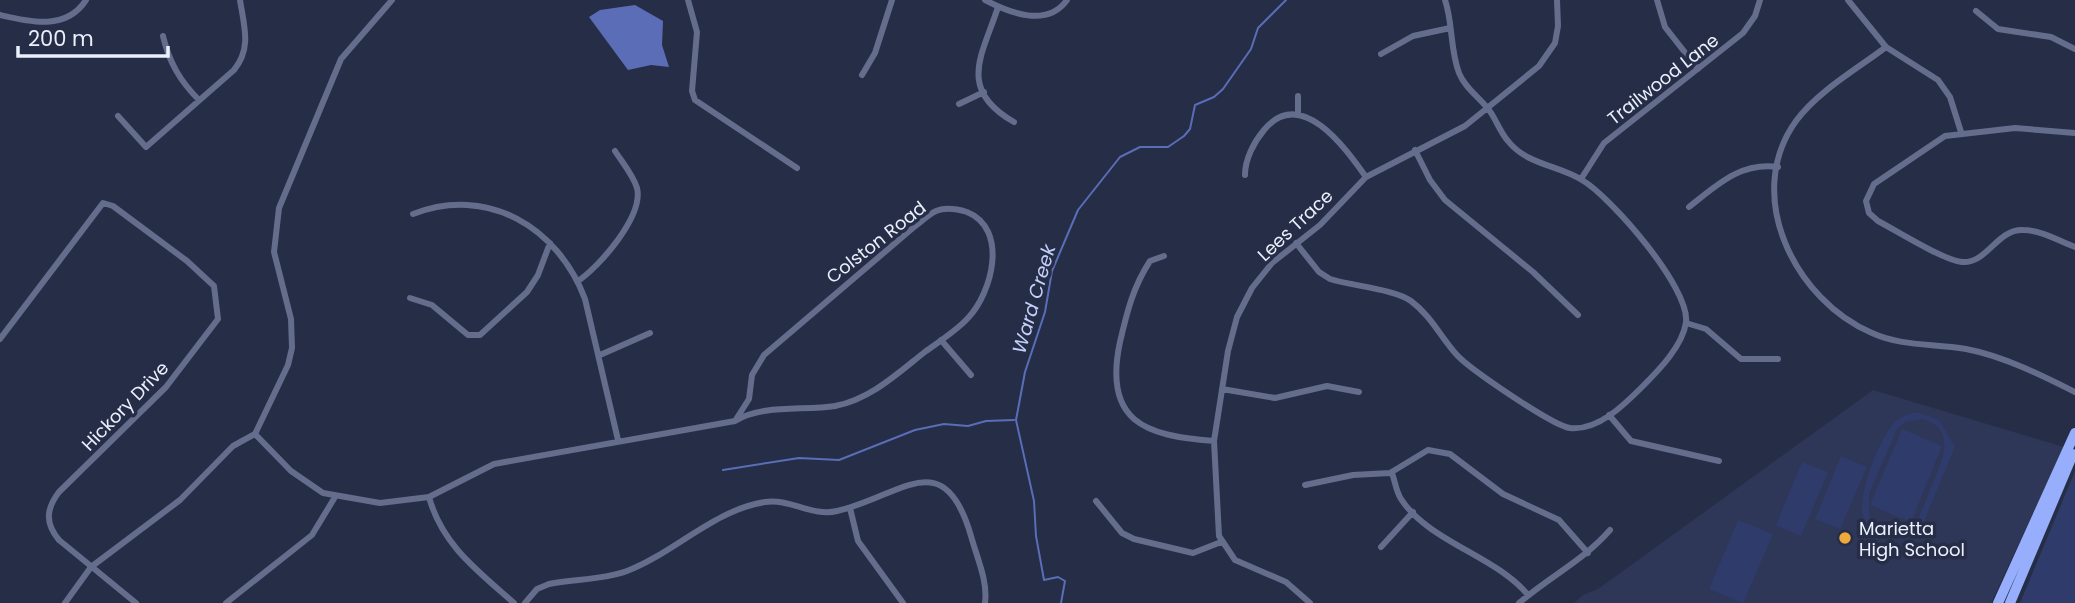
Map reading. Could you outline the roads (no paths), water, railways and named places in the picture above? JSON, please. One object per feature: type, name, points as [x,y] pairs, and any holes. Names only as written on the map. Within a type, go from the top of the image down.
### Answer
[{"type":"highway","points":[[1998,603],[2075,433]]},
{"type":"highway","points":[[2010,603],[2075,449]]},
{"type":"street","points":[[0,15],[47,23],[75,12],[86,0]]},
{"type":"street","points":[[118,116],[146,147],[199,100],[243,58],[246,34],[240,0]]},
{"type":"street","points":[[65,603],[91,566],[180,500],[233,446],[255,434],[288,365],[292,348],[291,319],[274,253],[279,208],[341,59],[391,0]]},
{"type":"street","points":[[688,0],[697,32],[692,91],[695,100],[797,168]]},
{"type":"street","points":[[862,75],[882,35],[892,0]]},
{"type":"street","points":[[985,0],[998,7],[1036,16],[1060,8],[1067,0]]},
{"type":"street","points":[[1296,243],[1319,272],[1330,279],[1409,299],[1429,317],[1456,354],[1472,369],[1559,425],[1583,428],[1609,415],[1667,359],[1686,323],[1683,302],[1671,280],[1614,206],[1581,179],[1523,155],[1508,141],[1488,109],[1463,82],[1446,0]]},
{"type":"street","points":[[1557,0],[1558,26],[1555,43],[1564,47]]},
{"type":"street","points":[[1657,0],[1665,27],[1698,69]]},
{"type":"street","name":"Trailwood Lane","points":[[1581,179],[1604,143],[1743,33],[1755,16],[1760,0]]},
{"type":"street","points":[[1848,0],[1886,47],[1938,80],[1950,97],[1961,132]]},
{"type":"street","points":[[998,7],[978,58],[979,81],[996,111],[1014,122]]},
{"type":"street","points":[[1976,11],[1998,29],[2051,37],[2075,49]]},
{"type":"street","points":[[1381,54],[1413,36],[1450,28]]},
{"type":"street","points":[[163,36],[167,57],[199,100]]},
{"type":"street","name":"Lees Trace","points":[[1221,542],[1217,522],[1214,442],[1222,389],[1230,340],[1242,307],[1265,271],[1320,225],[1366,177],[1457,131],[1539,66],[1555,43]]},
{"type":"street","points":[[1886,47],[1803,112],[1784,142],[1778,167],[1776,216],[1793,262],[1808,286],[1862,329],[1911,345],[1978,352],[2075,392]]},
{"type":"street","points":[[959,104],[984,92]]},
{"type":"street","points":[[1297,114],[1298,96]]},
{"type":"street","points":[[1245,175],[1248,158],[1267,126],[1286,115],[1297,114],[1329,132],[1366,177]]},
{"type":"street","points":[[2075,133],[2023,128],[1961,132],[1935,140],[1874,184],[1866,201],[1872,216],[1960,262],[1976,258],[2001,236],[2020,229],[2035,231],[2075,247]]},
{"type":"street","points":[[1415,150],[1430,180],[1458,212],[1540,278],[1578,315]]},
{"type":"street","points":[[578,281],[592,271],[607,253],[633,216],[636,206],[635,185],[615,151]]},
{"type":"street","points":[[1689,207],[1741,170],[1757,166],[1778,167]]},
{"type":"street","name":"Hickory Drive","points":[[0,339],[103,203],[113,206],[173,250],[214,286],[218,319],[166,387],[59,492],[50,506],[48,519],[53,534],[136,603]]},
{"type":"street","points":[[413,214],[446,204],[471,205],[531,225],[550,243],[578,281],[600,355],[618,440]]},
{"type":"street","name":"Colston Road","points":[[255,434],[291,471],[323,493],[380,503],[429,497],[494,464],[735,421],[765,412],[832,406],[855,400],[904,372],[967,320],[984,300],[992,242],[986,224],[958,209],[937,211],[914,227],[782,338],[755,367],[749,400],[735,421]]},
{"type":"street","points":[[410,298],[432,305],[468,335],[480,335],[527,292],[538,275],[550,243]]},
{"type":"street","points":[[1164,256],[1150,261],[1131,295],[1116,363],[1117,397],[1148,428],[1176,439],[1214,442]]},
{"type":"street","points":[[1686,323],[1706,329],[1741,359],[1778,359]]},
{"type":"street","points":[[600,355],[650,333]]},
{"type":"street","points":[[941,340],[971,375]]},
{"type":"street","points":[[1222,389],[1275,398],[1327,386],[1359,392]]},
{"type":"street","points":[[1609,415],[1634,442],[1719,461]]},
{"type":"street","points":[[1305,485],[1353,475],[1392,473],[1423,452],[1447,452],[1503,494],[1559,520],[1588,553]]},
{"type":"street","points":[[1392,473],[1401,498],[1413,512],[1458,547],[1509,576],[1528,595]]},
{"type":"street","points":[[525,603],[537,589],[549,584],[627,571],[725,516],[765,502],[781,501],[819,512],[850,508],[917,482],[946,489],[961,503],[986,586],[985,603]]},
{"type":"street","points":[[226,603],[312,535],[335,497]]},
{"type":"street","points":[[429,497],[438,525],[452,547],[514,603]]},
{"type":"street","points":[[1096,501],[1122,533],[1134,540],[1192,553],[1221,542],[1240,563],[1286,582],[1310,603]]},
{"type":"street","points":[[850,508],[858,541],[904,603]]},
{"type":"street","points":[[1381,547],[1413,512]]},
{"type":"street","points":[[1519,603],[1588,553],[1610,530]]},
{"type":"waterway","name":"Ward Creek","points":[[1061,603],[1065,581],[1058,577],[1044,580],[1036,536],[1034,501],[1016,420],[1025,372],[1045,312],[1052,271],[1078,210],[1120,157],[1140,147],[1168,147],[1184,136],[1190,129],[1195,105],[1214,97],[1223,89],[1251,49],[1258,28],[1286,0]]},
{"type":"waterway","points":[[723,470],[799,458],[839,460],[915,430],[944,424],[968,426],[986,421],[1014,420]]},
{"type":"place","name":"Marietta High School","points":[[1845,538]]}]
